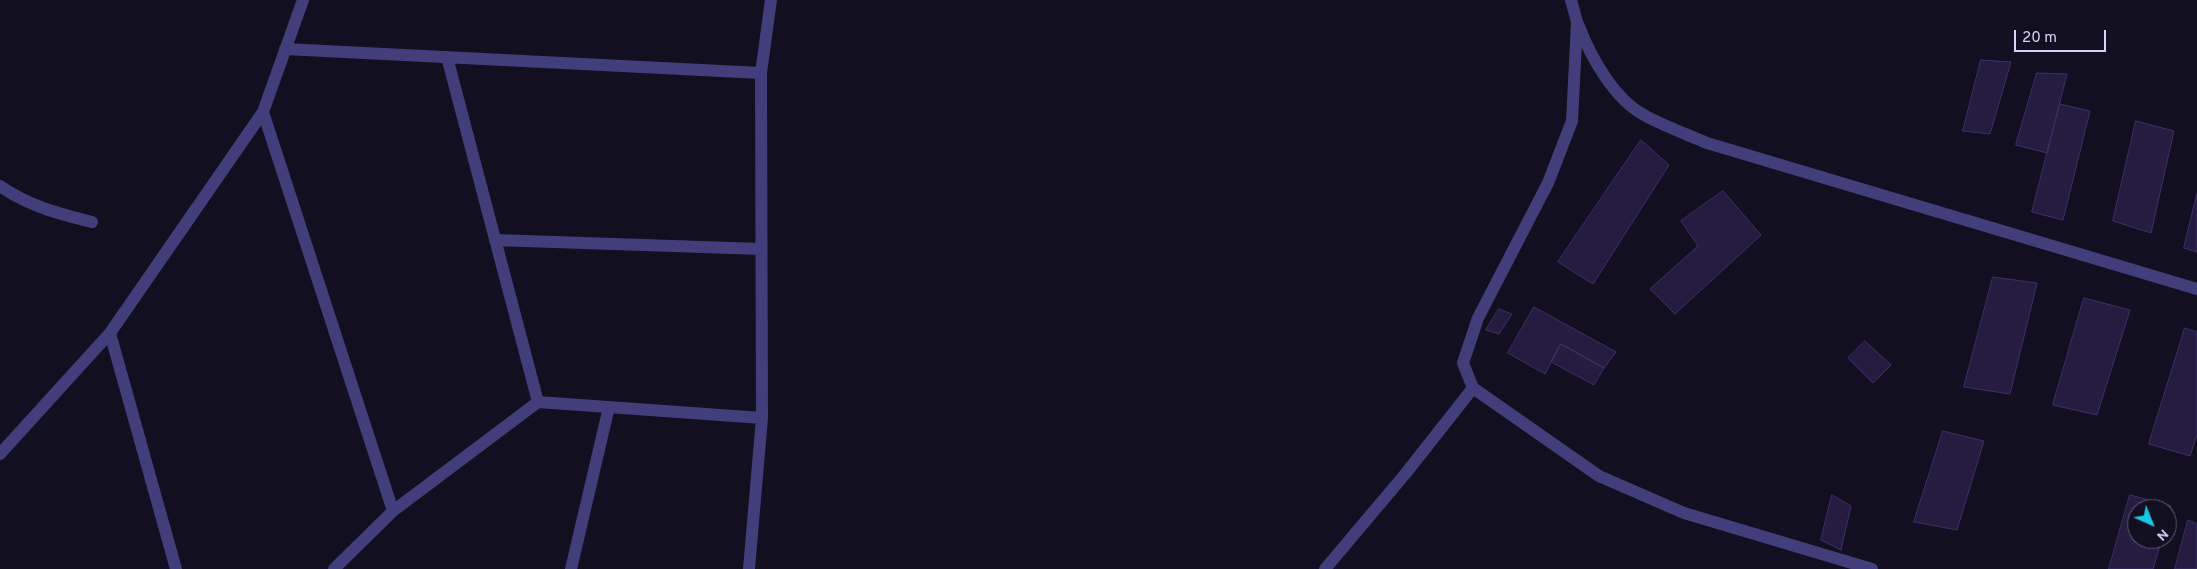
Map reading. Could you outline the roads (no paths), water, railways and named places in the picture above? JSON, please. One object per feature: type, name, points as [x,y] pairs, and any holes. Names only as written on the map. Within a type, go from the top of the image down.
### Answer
[{"type":"street","points":[[0,454],[110,333],[263,112],[303,0]]},
{"type":"street","points":[[749,569],[762,418],[761,72],[770,0]]},
{"type":"street","points":[[1571,0],[1577,22],[1589,51],[1619,94],[1642,114],[1707,143],[2197,289]]},
{"type":"street","points":[[1577,22],[1572,121],[1548,183],[1478,318],[1463,363],[1473,388],[1599,476],[1684,513],[1872,569]]},
{"type":"street","points":[[285,49],[761,72]]},
{"type":"street","points":[[447,57],[538,402]]},
{"type":"street","points":[[263,112],[393,511]]},
{"type":"street","points":[[0,186],[12,194],[48,211],[92,222]]},
{"type":"street","points":[[494,240],[761,249]]},
{"type":"street","points":[[110,333],[176,569]]},
{"type":"street","points":[[1325,569],[1406,473],[1473,388]]},
{"type":"street","points":[[334,569],[393,511],[538,402],[762,418]]},
{"type":"street","points":[[571,569],[609,407]]}]
